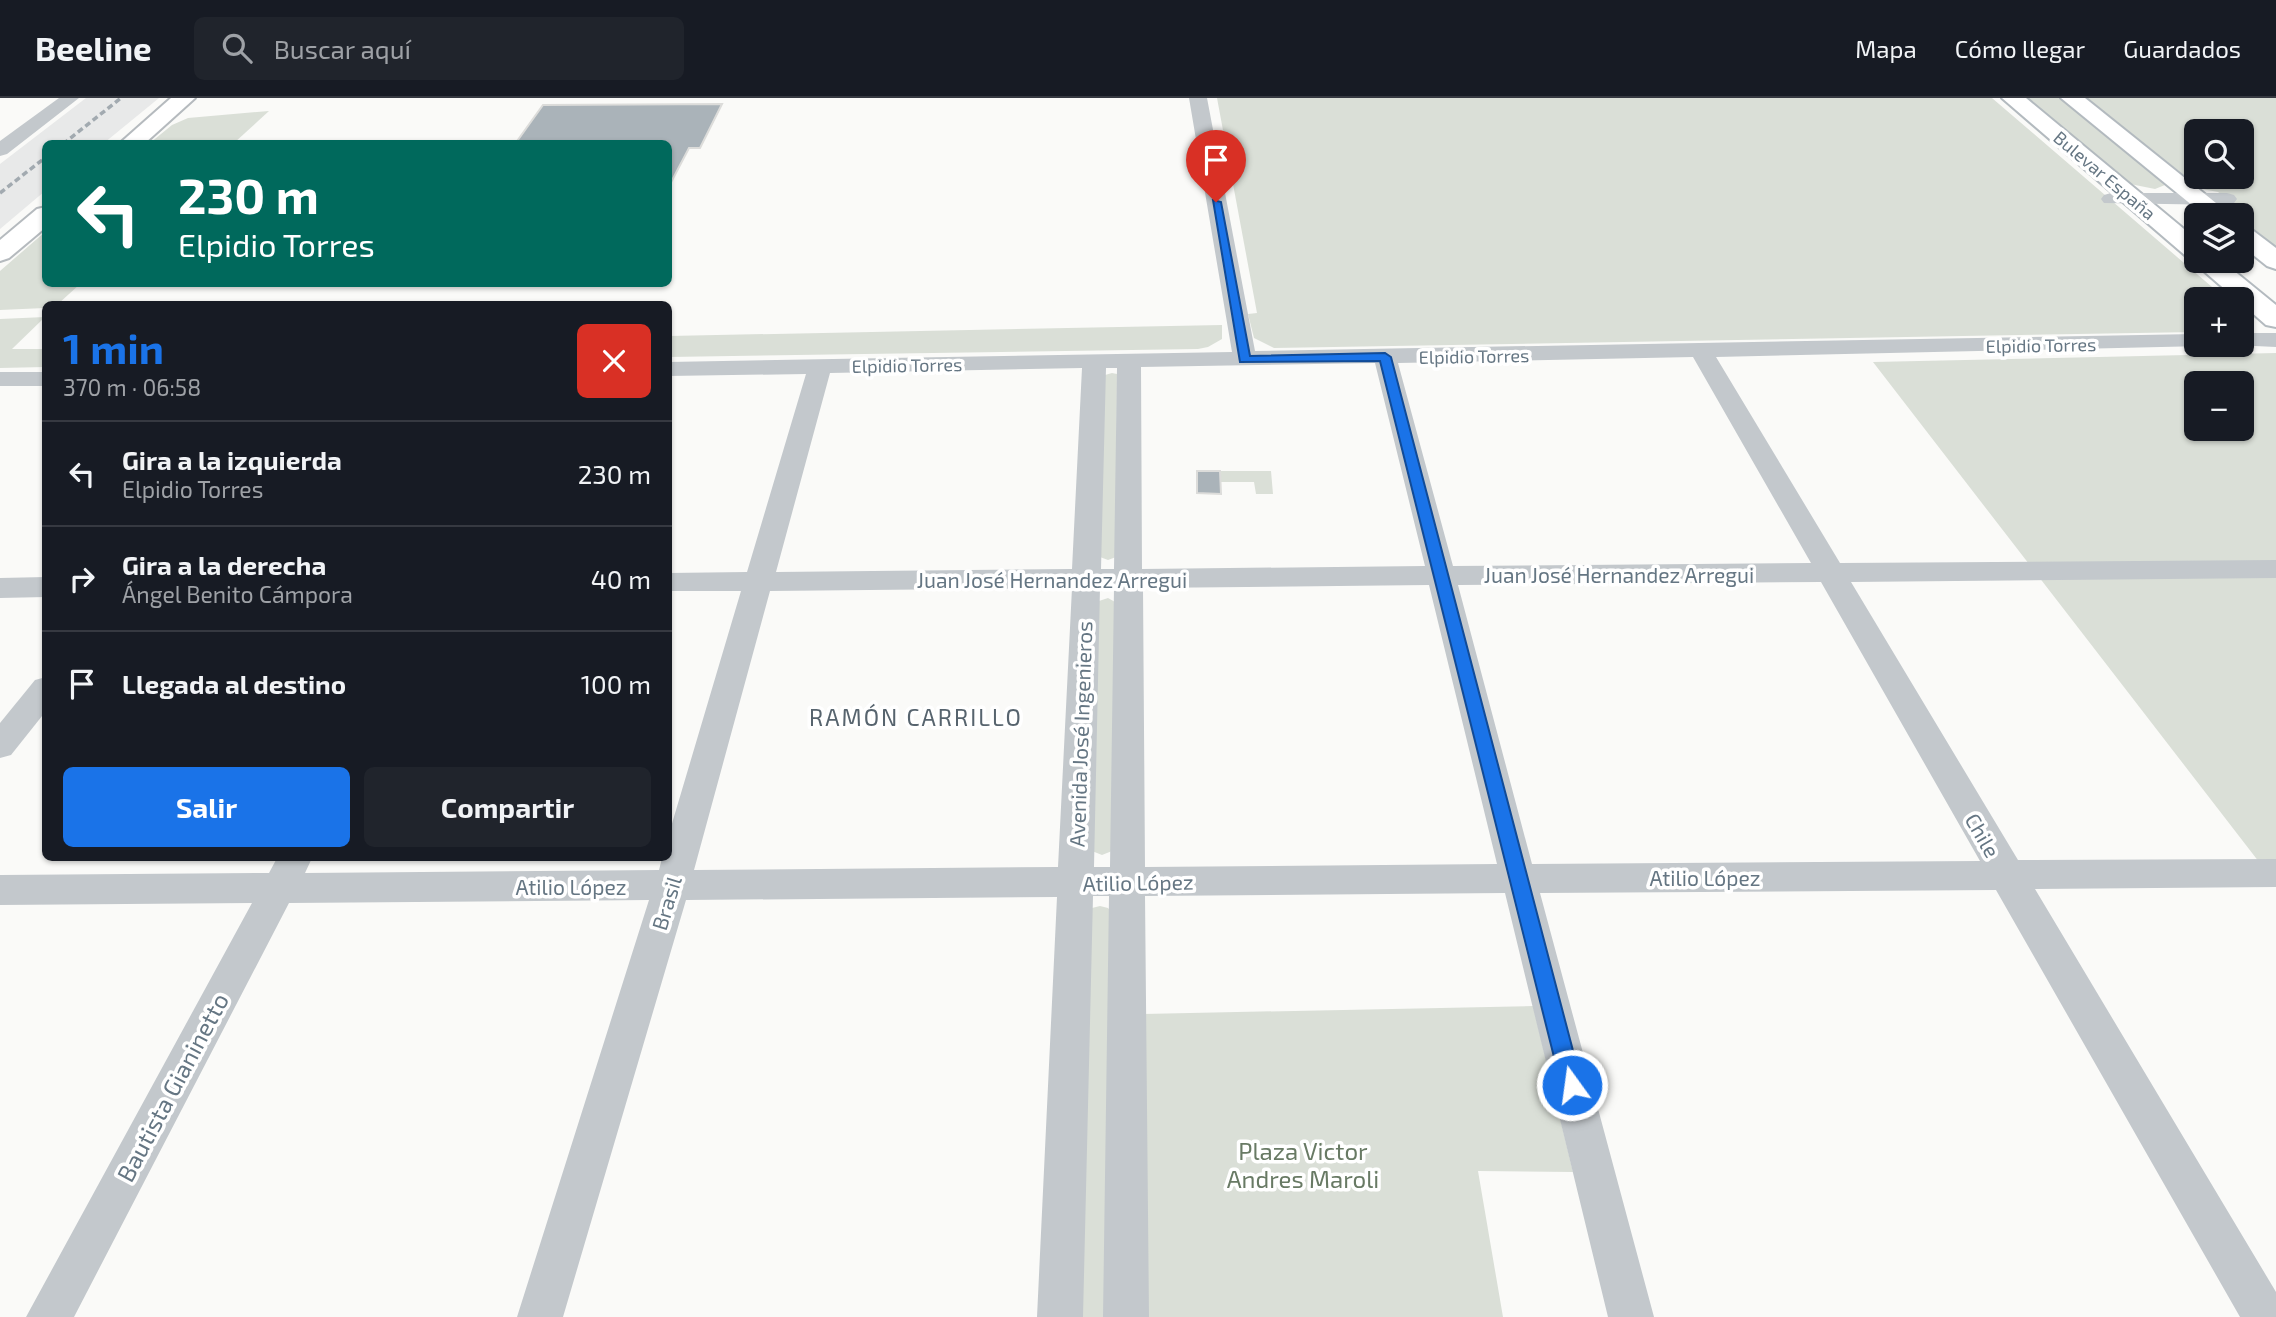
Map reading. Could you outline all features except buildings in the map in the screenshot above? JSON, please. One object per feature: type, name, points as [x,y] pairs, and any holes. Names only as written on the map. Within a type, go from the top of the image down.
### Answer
[{"type":"main road","points":[[135,140],[184,98]]},
{"type":"main road","name":"Bulevar España","points":[[2013,98],[2122,199],[2184,243]]},
{"type":"main road","name":"Bulevar España","points":[[2072,98],[2199,199],[2211,203]]},
{"type":"main road","points":[[0,253],[42,217]]},
{"type":"main road","points":[[2254,243],[2276,261]]},
{"type":"main road","points":[[2218,273],[2274,333]]},
{"type":"street","points":[[0,150],[70,98]]},
{"type":"street","points":[[1198,98],[1245,359]]},
{"type":"street","points":[[2122,199],[2199,199]]},
{"type":"street","points":[[2254,337],[2274,333]]},
{"type":"street","name":"Elpidio Torres","points":[[672,369],[2184,341]]},
{"type":"street","name":"Chile","points":[[1702,352],[2264,1317]]},
{"type":"street","points":[[1385,357],[1631,1317]]},
{"type":"street","points":[[1126,1317],[1129,361]]},
{"type":"street","name":"Avenida José Ingenieros","points":[[1059,1317],[1094,362]]},
{"type":"street","name":"Brasil","points":[[540,1317],[672,885],[820,366]]},
{"type":"street","points":[[0,379],[42,379]]},
{"type":"street","name":"Juan José Hernandez Arregui","points":[[672,582],[2276,569]]},
{"type":"street","points":[[0,588],[42,587]]},
{"type":"street","points":[[0,746],[42,693]]},
{"type":"street","name":"Atilio López","points":[[0,890],[287,873],[672,885],[2276,873]]},
{"type":"street","name":"Bautista Gianinetto","points":[[49,1317],[287,873]]},
{"type":"shaded area","points":[[86,98],[159,98],[108,140],[42,140],[42,194],[0,229],[0,164]]},
{"type":"green space","points":[[1217,98],[1992,98],[2184,263],[2184,273],[2196,273],[2212,287],[2184,287],[2184,332],[1274,348],[1254,338],[1248,314],[1257,313]]},
{"type":"green space","points":[[2024,98],[2060,98],[2162,179],[2165,185],[2155,189],[2130,184]]},
{"type":"green space","points":[[2085,98],[2276,98],[2276,247],[2254,230],[2254,203],[2232,203],[2218,192],[2202,189],[2254,189],[2254,119],[2184,119],[2184,175]]},
{"type":"green space","points":[[269,111],[237,140],[154,140],[172,125],[188,118]]},
{"type":"green space","points":[[42,235],[42,287],[77,287],[61,301],[42,301],[42,308],[0,310],[0,271]]},
{"type":"green space","points":[[42,317],[12,349],[42,349],[42,367],[0,368],[0,319]]},
{"type":"green space","points":[[1222,325],[1222,339],[1198,349],[672,357],[672,336]]},
{"type":"green space","points":[[2254,353],[2276,353],[2276,884],[1873,362],[2184,355],[2254,357]]},
{"type":"green space","points":[[1117,374],[1116,557],[1108,560],[1100,557],[1105,375]]},
{"type":"green space","points":[[1220,471],[1271,471],[1273,494],[1256,494],[1254,482],[1220,482]]},
{"type":"green space","points":[[1108,598],[1115,602],[1112,851],[1102,855],[1092,851],[1099,601]]},
{"type":"green space","points":[[1092,908],[1108,908],[1112,913],[1106,1317],[1078,1317]]},
{"type":"green space","name":"Plaza Victor Andres Maroli","points":[[1533,1006],[1573,1172],[1478,1171],[1503,1317],[1138,1317],[1143,1014]]},
{"type":"railway","points":[[68,140],[121,98]]},
{"type":"railway","points":[[0,193],[42,160]]},
{"type":"district","name":"RAMÓN CARRILLO","points":[[916,717]]},
{"type":"route","points":[[1216,202],[1245,359],[1385,357],[1572,1085]]}]
